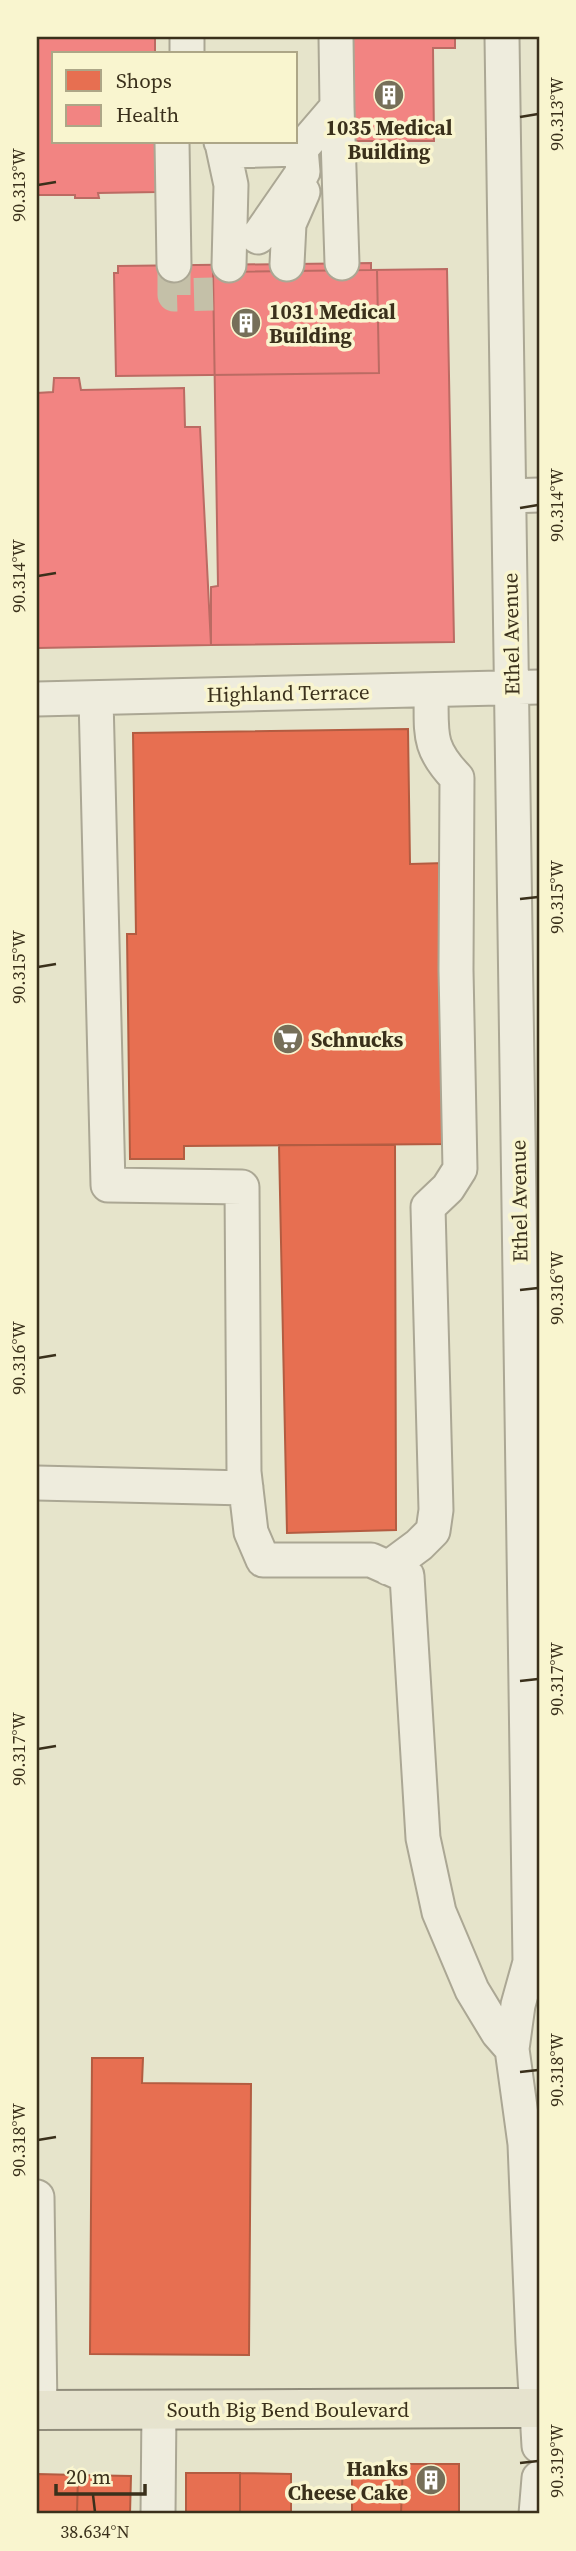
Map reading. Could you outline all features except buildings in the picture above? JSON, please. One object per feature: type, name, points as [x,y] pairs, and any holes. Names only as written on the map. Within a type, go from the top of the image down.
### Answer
[{"type":"main road","name":"South Big Bend Boulevard","points":[[39,2410],[538,2408]]},
{"type":"street","points":[[336,37],[342,263]]},
{"type":"street","name":"Ethel Avenue","points":[[502,37],[524,496],[531,1582],[530,1962],[517,2005],[512,2049],[525,2144],[539,2446]]},
{"type":"street","points":[[221,144],[231,185],[258,257],[302,160],[337,107]]},
{"type":"street","points":[[172,144],[174,265]]},
{"type":"street","points":[[223,144],[230,150],[302,160]]},
{"type":"street","name":"Highland Terrace","points":[[37,699],[526,687]]},
{"type":"street","points":[[388,1567],[419,1545],[433,1531],[436,1510],[428,1207],[448,1188],[460,1169],[456,970],[457,778],[440,761],[432,741],[431,690]]},
{"type":"street","points":[[96,698],[108,1185],[242,1187],[244,1472],[251,1532],[262,1560],[371,1560],[407,1576],[423,1838],[439,1912],[472,1990],[498,2033],[512,2049]]},
{"type":"street","points":[[37,1483],[246,1488]]},
{"type":"street","points":[[37,2197],[39,2410]]},
{"type":"street","points":[[158,2514],[159,2409]]},
{"type":"street","points":[[536,2514],[539,2478]]},
{"type":"tunnel","points":[[174,265],[174,295],[213,294]]},
{"type":"place","name":"1035 Medical Building","points":[[389,95]]},
{"type":"place","name":"1031 Medical Building","points":[[246,323]]},
{"type":"place","name":"Schnucks","points":[[288,1039]]},
{"type":"place","name":"Hanks Cheese Cake","points":[[431,2480]]}]
